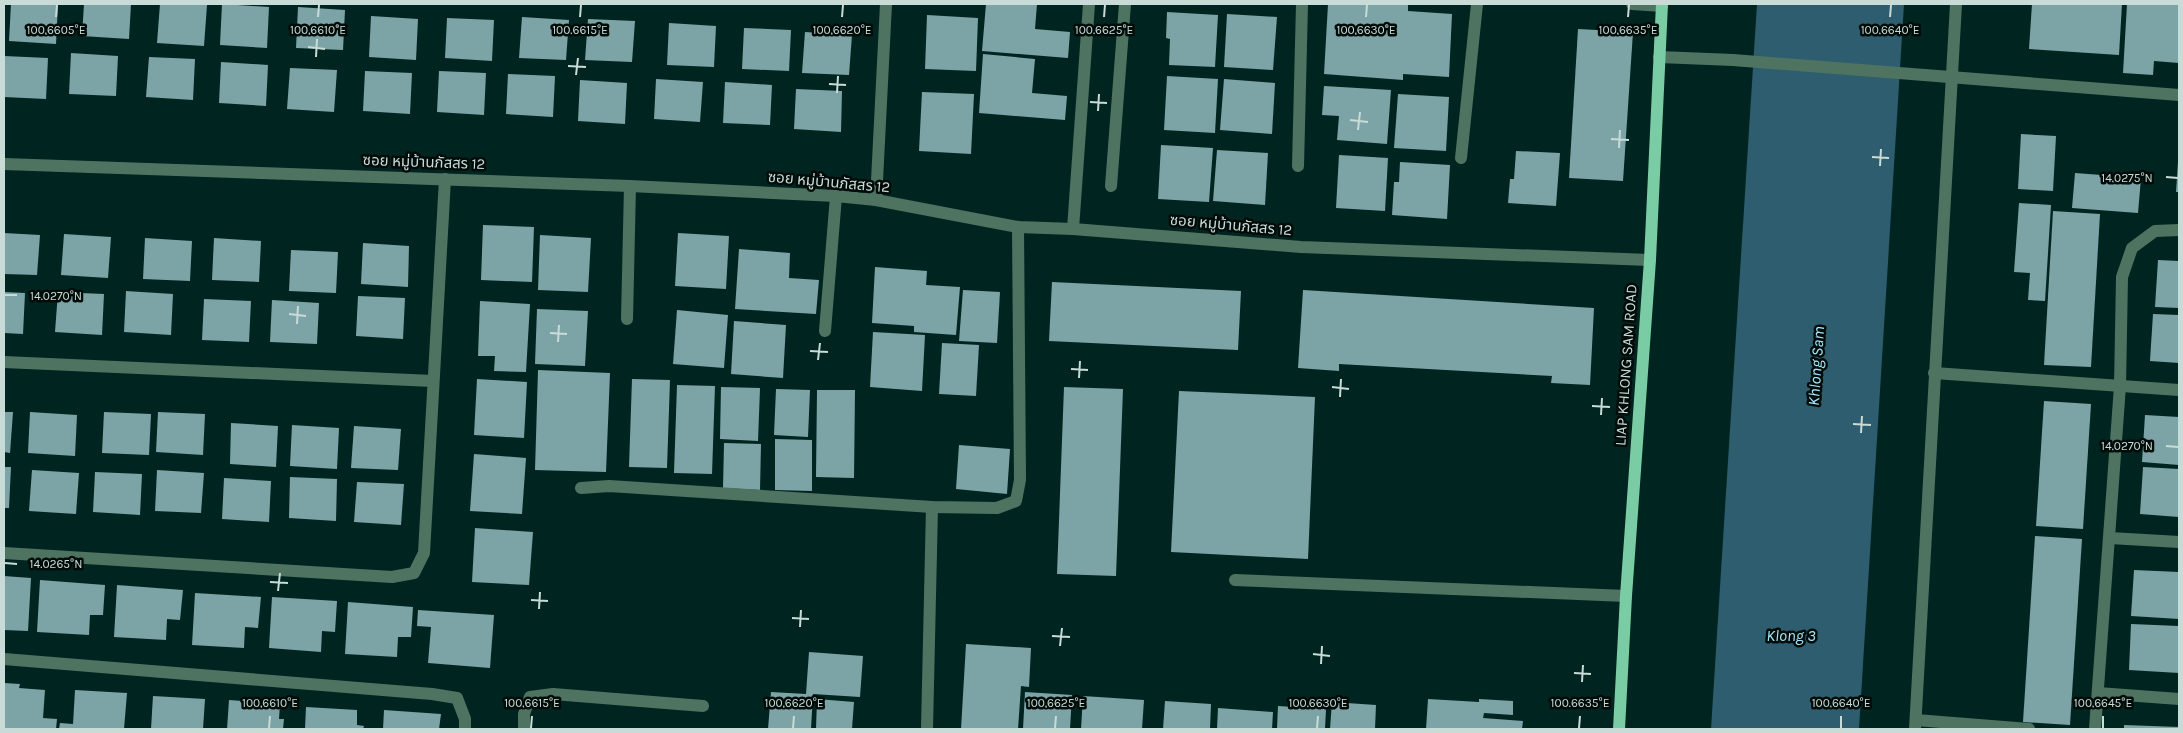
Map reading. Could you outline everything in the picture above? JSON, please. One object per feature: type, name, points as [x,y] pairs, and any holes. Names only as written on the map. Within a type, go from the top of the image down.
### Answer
[{"type":"main road","name":"LIAP KHLONG SAM ROAD","points":[[1619,729],[1626,596],[1650,260],[1662,5]]},
{"type":"street","points":[[876,200],[886,4]]},
{"type":"street","points":[[1073,229],[1089,4]]},
{"type":"street","points":[[1111,186],[1125,4]]},
{"type":"street","points":[[1298,166],[1302,4]]},
{"type":"street","points":[[1461,158],[1477,4]]},
{"type":"street","points":[[1632,4],[1662,5]]},
{"type":"street","points":[[1956,4],[1915,724],[2029,729]]},
{"type":"street","points":[[1659,57],[1733,60],[1920,74],[1951,79],[2179,95]]},
{"type":"street","name":"ซอย หมู่บ้านภัสสร 12","points":[[4,164],[630,186],[836,196],[876,200],[1018,227],[1073,229],[1300,247],[1650,260]]},
{"type":"street","points":[[4,553],[392,577],[414,573],[424,552],[445,179]]},
{"type":"street","points":[[627,319],[630,186]]},
{"type":"street","points":[[825,330],[836,196]]},
{"type":"street","points":[[581,488],[609,486],[932,507],[997,508],[1016,501],[1020,480],[1018,227]]},
{"type":"street","points":[[2095,729],[2120,386],[2122,277],[2132,248],[2155,231],[2179,230]]},
{"type":"street","points":[[4,362],[433,381]]},
{"type":"street","points":[[1934,373],[2179,390]]},
{"type":"street","points":[[926,729],[932,507]]},
{"type":"street","points":[[2110,538],[2179,542]]},
{"type":"street","points":[[1235,580],[1626,596]]},
{"type":"street","points":[[4,659],[440,695],[457,698],[465,719],[465,729]]},
{"type":"street","points":[[2098,693],[2179,699]]},
{"type":"street","points":[[524,729],[524,714],[530,697],[553,694],[703,706]]},
{"type":"water","name":"Klong 3","points":[[1757,4],[1904,4],[1859,729],[1711,729]]},
{"type":"building","points":[[11,4],[58,4],[56,44],[9,41]]},
{"type":"building","points":[[84,4],[131,4],[129,39],[82,36]]},
{"type":"building","points":[[160,4],[207,5],[204,46],[157,43]]},
{"type":"building","points":[[222,4],[269,7],[267,48],[220,45]]},
{"type":"building","points":[[986,4],[1037,4],[1035,29],[1070,32],[1068,58],[982,51]]},
{"type":"building","points":[[1328,4],[1408,5],[1408,11],[1452,14],[1449,77],[1403,74],[1403,80],[1324,74]]},
{"type":"building","points":[[2032,4],[2122,4],[2119,55],[2029,49]]},
{"type":"building","points":[[2127,4],[2179,4],[2179,63],[2154,61],[2153,75],[2123,73]]},
{"type":"building","points":[[298,7],[345,10],[343,50],[296,48]]},
{"type":"building","points":[[1167,12],[1218,15],[1215,67],[1169,65],[1170,39],[1166,38]]},
{"type":"building","points":[[1227,14],[1277,17],[1273,70],[1224,67]]},
{"type":"building","points":[[927,15],[978,18],[976,71],[925,69]]},
{"type":"building","points":[[371,16],[418,19],[416,60],[369,57]]},
{"type":"building","points":[[522,17],[569,20],[566,60],[519,58]]},
{"type":"building","points":[[447,18],[494,20],[492,61],[445,58]]},
{"type":"building","points":[[588,19],[635,21],[632,62],[585,60]]},
{"type":"building","points":[[669,23],[716,26],[714,67],[667,65]]},
{"type":"building","points":[[744,28],[791,30],[789,71],[742,69]]},
{"type":"building","points":[[1578,29],[1633,32],[1623,181],[1569,178]]},
{"type":"building","points":[[805,32],[852,35],[849,75],[802,73]]},
{"type":"building","points":[[71,53],[118,56],[116,96],[69,94]]},
{"type":"building","points":[[983,54],[1035,59],[1032,93],[1067,96],[1065,120],[979,113]]},
{"type":"building","points":[[4,56],[48,58],[46,99],[4,97]]},
{"type":"building","points":[[149,57],[195,59],[193,100],[146,97]]},
{"type":"building","points":[[221,62],[268,65],[266,106],[219,103]]},
{"type":"building","points":[[290,68],[337,70],[334,112],[287,109]]},
{"type":"building","points":[[365,71],[412,73],[410,114],[363,111]]},
{"type":"building","points":[[439,71],[486,73],[484,115],[437,112]]},
{"type":"building","points":[[508,74],[555,76],[553,117],[506,114]]},
{"type":"building","points":[[1167,76],[1218,79],[1215,133],[1164,130]]},
{"type":"building","points":[[656,79],[703,82],[700,122],[654,119]]},
{"type":"building","points":[[1224,79],[1275,83],[1272,134],[1220,130]]},
{"type":"building","points":[[580,80],[627,83],[625,124],[578,121]]},
{"type":"building","points":[[725,82],[772,85],[770,125],[723,123]]},
{"type":"building","points":[[1324,86],[1391,90],[1387,144],[1337,140],[1339,116],[1322,115]]},
{"type":"building","points":[[796,89],[842,91],[841,132],[794,129]]},
{"type":"building","points":[[922,92],[974,94],[971,154],[919,151]]},
{"type":"building","points":[[1398,94],[1449,97],[1446,151],[1394,148]]},
{"type":"building","points":[[2021,134],[2056,136],[2053,191],[2018,189]]},
{"type":"building","points":[[1161,145],[1213,148],[1209,202],[1158,199]]},
{"type":"building","points":[[1217,150],[1268,153],[1265,205],[1213,201]]},
{"type":"building","points":[[1516,151],[1560,153],[1556,206],[1508,203],[1510,179],[1514,179]]},
{"type":"building","points":[[1339,155],[1388,158],[1385,211],[1336,208]]},
{"type":"building","points":[[1400,162],[1450,165],[1447,219],[1392,215],[1394,182],[1399,182]]},
{"type":"building","points":[[2178,162],[2179,192],[2176,192]]},
{"type":"building","points":[[2075,173],[2141,178],[2138,213],[2072,208]]},
{"type":"building","points":[[2019,203],[2051,205],[2045,301],[2028,300],[2030,273],[2014,272]]},
{"type":"building","points":[[2053,211],[2100,214],[2091,367],[2044,365]]},
{"type":"building","points":[[483,225],[534,227],[532,282],[481,280]]},
{"type":"building","points":[[4,233],[40,235],[37,275],[4,274]]},
{"type":"building","points":[[678,233],[729,236],[726,289],[675,286]]},
{"type":"building","points":[[64,234],[111,237],[108,278],[61,275]]},
{"type":"building","points":[[540,235],[591,238],[588,292],[538,290]]},
{"type":"building","points":[[145,238],[192,241],[190,281],[143,279]]},
{"type":"building","points":[[214,238],[261,241],[259,282],[212,280]]},
{"type":"building","points":[[363,243],[409,246],[408,287],[361,284]]},
{"type":"building","points":[[739,249],[790,253],[789,278],[819,280],[816,314],[735,309]]},
{"type":"building","points":[[291,250],[338,252],[336,293],[289,291]]},
{"type":"building","points":[[2158,260],[2179,261],[2179,308],[2155,307]]},
{"type":"building","points":[[875,267],[927,271],[926,285],[960,287],[956,335],[914,332],[914,326],[872,323]]},
{"type":"building","points":[[1052,282],[1241,291],[1238,350],[1049,341]]},
{"type":"building","points":[[963,290],[1000,292],[997,343],[959,341]]},
{"type":"building","points":[[1303,290],[1594,308],[1590,385],[1551,383],[1552,376],[1339,364],[1339,371],[1298,368]]},
{"type":"building","points":[[126,291],[173,294],[171,335],[124,332]]},
{"type":"building","points":[[4,292],[25,293],[23,334],[4,333]]},
{"type":"building","points":[[58,292],[104,294],[102,335],[55,332]]},
{"type":"building","points":[[358,296],[405,298],[403,339],[356,336]]},
{"type":"building","points":[[204,299],[251,301],[249,342],[202,340]]},
{"type":"building","points":[[272,300],[319,303],[317,344],[270,342]]},
{"type":"building","points":[[480,301],[530,304],[526,372],[494,371],[495,356],[478,356]]},
{"type":"building","points":[[537,309],[588,311],[585,366],[535,364]]},
{"type":"building","points":[[677,310],[728,315],[724,368],[673,364]]},
{"type":"building","points":[[2153,314],[2179,315],[2179,363],[2150,361]]},
{"type":"building","points":[[734,321],[786,325],[783,378],[731,374]]},
{"type":"building","points":[[873,332],[925,335],[922,391],[870,387]]},
{"type":"building","points":[[942,343],[979,345],[976,396],[939,394]]},
{"type":"building","points":[[538,370],[610,373],[606,472],[535,470]]},
{"type":"building","points":[[477,379],[527,382],[524,438],[474,435]]},
{"type":"building","points":[[632,379],[670,380],[667,468],[629,467]]},
{"type":"building","points":[[677,385],[715,386],[712,474],[674,473]]},
{"type":"building","points":[[721,387],[760,388],[758,441],[720,439]]},
{"type":"building","points":[[1064,387],[1123,389],[1116,576],[1057,574]]},
{"type":"building","points":[[776,389],[810,390],[808,437],[774,435]]},
{"type":"building","points":[[817,390],[855,390],[854,478],[816,477]]},
{"type":"building","points":[[1179,391],[1315,397],[1308,559],[1171,552]]},
{"type":"building","points":[[2044,401],[2091,404],[2083,529],[2036,526]]},
{"type":"building","points":[[4,412],[13,412],[10,453],[4,452]]},
{"type":"building","points":[[30,412],[77,415],[75,456],[28,453]]},
{"type":"building","points":[[104,412],[151,414],[149,455],[102,453]]},
{"type":"building","points":[[158,412],[205,414],[203,455],[156,452]]},
{"type":"building","points":[[2145,415],[2179,417],[2179,465],[2142,462]]},
{"type":"building","points":[[231,423],[278,426],[276,467],[230,464]]},
{"type":"building","points":[[292,425],[339,428],[337,469],[290,466]]},
{"type":"building","points":[[354,426],[401,429],[398,470],[351,468]]},
{"type":"building","points":[[775,439],[812,440],[812,491],[775,490]]},
{"type":"building","points":[[724,443],[761,444],[760,490],[723,488]]},
{"type":"building","points":[[959,445],[1010,449],[1007,494],[956,489]]},
{"type":"building","points":[[474,454],[526,458],[522,514],[470,511]]},
{"type":"building","points":[[4,467],[11,467],[9,508],[4,508]]},
{"type":"building","points":[[2143,467],[2179,469],[2179,517],[2140,514]]},
{"type":"building","points":[[32,470],[79,473],[76,514],[29,511]]},
{"type":"building","points":[[157,470],[204,473],[201,513],[155,511]]},
{"type":"building","points":[[95,472],[142,474],[140,515],[93,512]]},
{"type":"building","points":[[290,477],[337,479],[336,521],[289,518]]},
{"type":"building","points":[[224,478],[271,481],[269,522],[222,519]]},
{"type":"building","points":[[357,482],[404,484],[401,525],[354,522]]},
{"type":"building","points":[[475,528],[533,532],[529,585],[472,582]]},
{"type":"building","points":[[2035,536],[2082,539],[2070,725],[2023,722]]},
{"type":"building","points":[[2134,570],[2179,572],[2179,619],[2131,616]]},
{"type":"building","points":[[4,576],[31,578],[28,631],[4,630]]},
{"type":"building","points":[[40,580],[105,585],[103,615],[90,615],[89,635],[37,632]]},
{"type":"building","points":[[117,585],[183,590],[180,620],[167,619],[166,640],[114,637]]},
{"type":"building","points":[[195,593],[261,597],[258,628],[245,627],[244,648],[192,645]]},
{"type":"building","points":[[272,597],[337,601],[335,632],[322,631],[321,652],[269,648]]},
{"type":"building","points":[[348,602],[413,607],[411,637],[398,637],[397,657],[345,654]]},
{"type":"building","points":[[418,610],[494,615],[490,668],[428,663],[431,627],[417,626]]},
{"type":"building","points":[[2131,624],[2179,626],[2179,673],[2129,670]]},
{"type":"building","points":[[966,644],[1031,648],[1029,687],[1021,686],[1018,729],[961,729]]},
{"type":"building","points":[[809,652],[863,656],[860,697],[813,694],[811,729],[768,729],[771,692],[806,694]]},
{"type":"building","points":[[4,683],[20,684],[19,688],[45,690],[43,718],[57,719],[56,729],[4,729]]},
{"type":"building","points":[[75,690],[127,693],[124,729],[59,729],[60,723],[73,724]]},
{"type":"building","points":[[1025,692],[1072,695],[1070,729],[1023,729]]},
{"type":"building","points":[[153,696],[205,699],[203,729],[151,729]]},
{"type":"building","points":[[1083,696],[1144,700],[1142,729],[1081,729]]},
{"type":"building","points":[[817,699],[854,702],[852,729],[816,729]]},
{"type":"building","points":[[1428,699],[1479,702],[1479,699],[1513,701],[1513,715],[1484,713],[1483,718],[1523,721],[1522,729],[1426,729]]},
{"type":"building","points":[[229,700],[280,704],[279,719],[284,719],[283,729],[227,729]]},
{"type":"building","points":[[1165,701],[1211,704],[1210,729],[1163,729]]},
{"type":"building","points":[[1332,702],[1376,705],[1375,729],[1330,729]]},
{"type":"building","points":[[1278,706],[1326,709],[1325,729],[1277,729]]},
{"type":"building","points":[[306,707],[357,710],[357,725],[364,726],[363,729],[305,729]]},
{"type":"building","points":[[1218,708],[1273,712],[1272,729],[1217,729]]},
{"type":"building","points":[[384,710],[441,714],[439,729],[383,729]]},
{"type":"building","points":[[2124,725],[2179,727],[2179,729],[2124,729]]},
{"type":"water label","name":"Khlong Sam","points":[[1816,366]]}]
